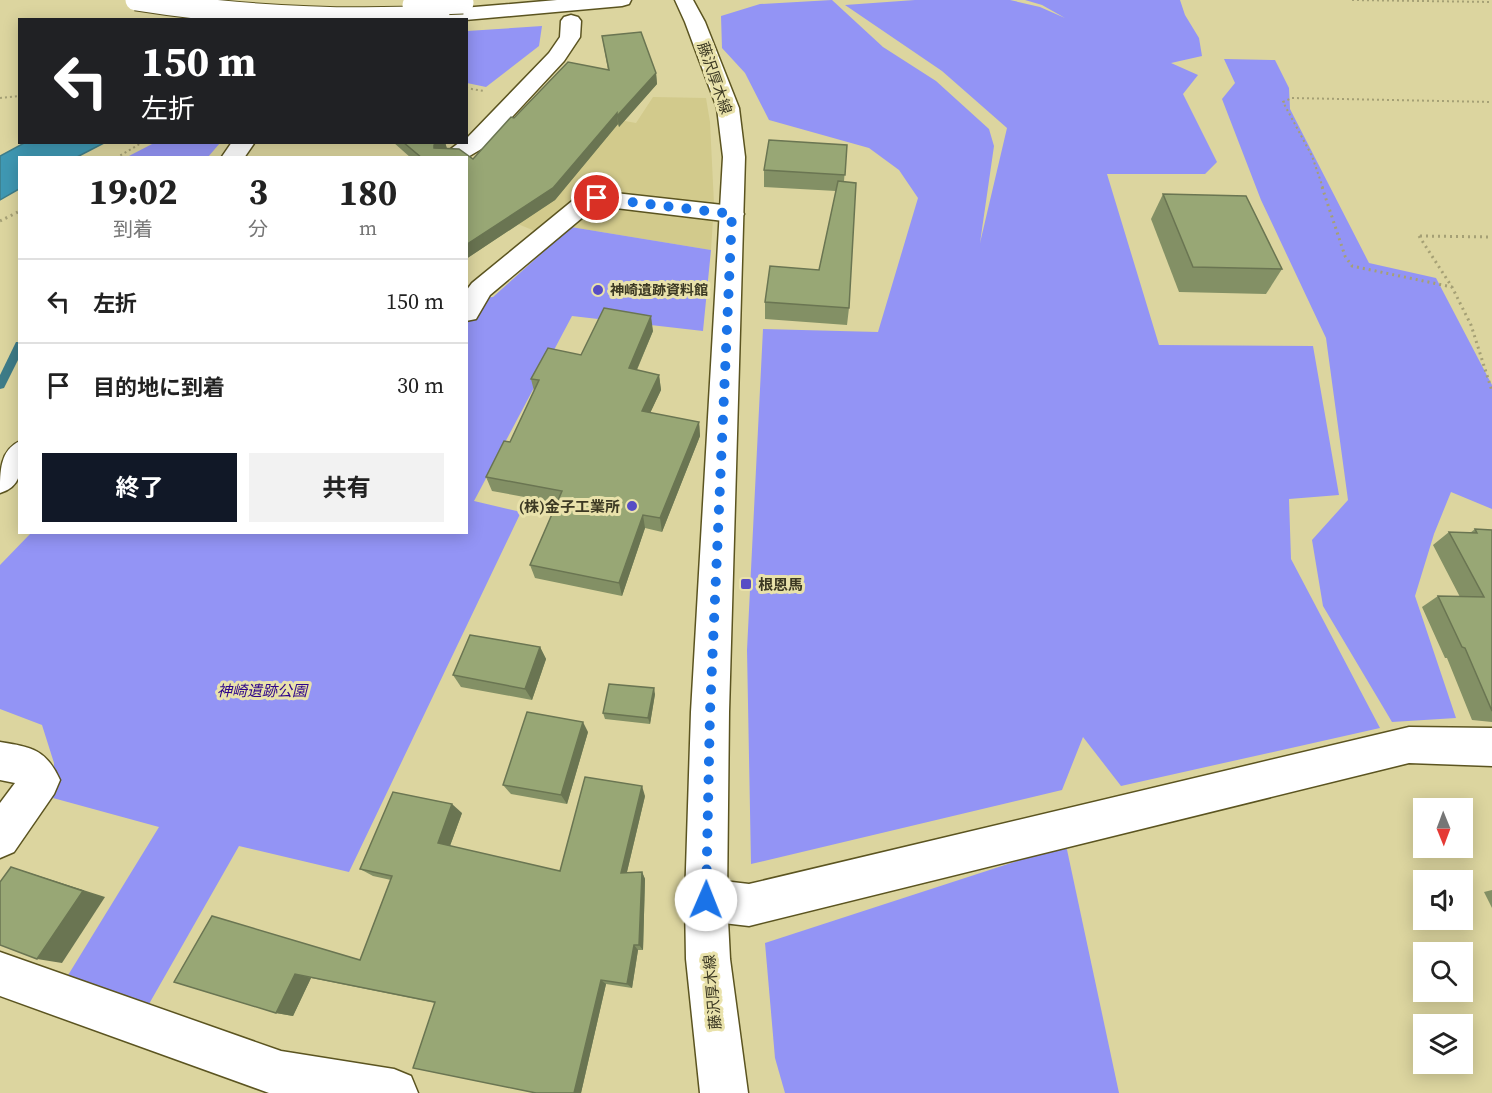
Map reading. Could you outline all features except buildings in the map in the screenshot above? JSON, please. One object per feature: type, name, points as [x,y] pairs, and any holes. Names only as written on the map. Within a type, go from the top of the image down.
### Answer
[{"type":"main road","points":[[135,0],[196,11],[259,17],[316,18]]},
{"type":"main road","points":[[240,0],[346,6],[494,0]]},
{"type":"main road","points":[[378,18],[437,8],[622,0]]},
{"type":"main road","name":"藤沢厚木線","points":[[684,0],[695,22],[728,108],[734,157],[710,712],[706,900],[708,959],[724,1093]]},
{"type":"main road","points":[[404,18],[437,8]]},
{"type":"main road","points":[[453,156],[475,143],[557,57],[570,37],[571,21]]},
{"type":"main road","points":[[468,309],[481,289],[586,202],[597,198],[732,214]]},
{"type":"main road","points":[[0,481],[18,456]]},
{"type":"main road","points":[[706,900],[749,905],[1409,745],[1492,747]]},
{"type":"main road","points":[[0,761],[28,766],[40,780],[0,838]]},
{"type":"main road","points":[[0,975],[281,1074],[394,1093]]},
{"type":"path","points":[[1352,0],[1492,2]]},
{"type":"path","points":[[0,98],[18,96]]},
{"type":"path","points":[[1452,287],[1352,266],[1345,256],[1312,156],[1283,102],[1292,98],[1492,102]]},
{"type":"path","points":[[119,156],[140,144]]},
{"type":"path","points":[[0,221],[18,212]]},
{"type":"path","points":[[1492,237],[1419,236],[1452,287],[1471,326],[1492,391]]},
{"type":"shaded area","points":[[653,97],[706,98],[710,122],[714,204],[711,250],[571,227],[557,240],[501,217],[603,117],[636,123]]},
{"type":"green space","points":[[832,0],[883,47],[936,81],[989,129],[994,146],[980,243],[1007,128],[942,71],[845,5],[915,0],[1010,0],[1040,7],[1065,18],[1042,5],[1025,0],[1180,0],[1185,15],[1199,38],[1202,56],[1171,63],[1198,75],[1183,94],[1217,162],[1205,174],[1107,174],[1159,345],[1313,346],[1339,495],[1289,499],[1291,559],[1380,728],[1121,786],[1083,737],[1062,790],[751,864],[747,650],[763,329],[878,332],[918,198],[899,170],[869,148],[769,120],[745,73],[722,48],[721,16],[760,4]]},
{"type":"green space","points":[[542,26],[539,46],[486,87],[468,83],[468,31]]},
{"type":"green space","points":[[1224,59],[1275,60],[1289,88],[1290,109],[1369,263],[1436,278],[1492,385],[1492,509],[1451,492],[1434,534],[1415,596],[1456,718],[1392,722],[1323,606],[1312,540],[1348,500],[1326,338],[1261,200],[1222,99],[1235,83]]},
{"type":"green space","points":[[152,144],[219,144],[209,156],[129,156]]},
{"type":"green space","name":"神崎遺跡公園","points":[[571,227],[711,250],[703,331],[572,316],[474,501],[521,512],[349,872],[239,846],[145,1011],[62,985],[159,827],[53,798],[54,763],[42,725],[0,709],[0,565],[30,534],[468,534],[468,299],[493,297]]},
{"type":"green space","points":[[1066,845],[1119,1093],[785,1093],[775,1058],[765,943]]},
{"type":"water","points":[[22,144],[102,144],[79,156],[18,156],[18,190],[0,200],[0,156]]},
{"type":"pier","points":[[296,0],[363,0],[334,18],[264,17]]},
{"type":"waterway","points":[[0,385],[18,349]]},
{"type":"place","name":"神崎遺跡資料館","points":[[598,290]]},
{"type":"place","name":"(株)金子工業所","points":[[632,506]]},
{"type":"place","name":"根恩馬","points":[[746,584]]},
{"type":"route","points":[[597,198],[732,214],[710,712],[706,900]]}]
